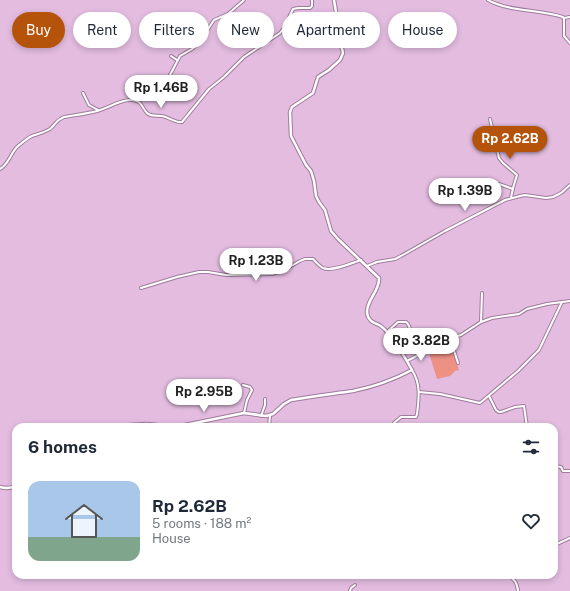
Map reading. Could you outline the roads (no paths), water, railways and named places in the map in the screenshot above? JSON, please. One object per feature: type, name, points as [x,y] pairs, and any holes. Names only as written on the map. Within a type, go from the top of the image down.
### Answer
[{"type":"street","points":[[127,87],[155,89],[165,83],[180,56],[199,43],[214,20],[228,14],[244,0]]},
{"type":"street","points":[[0,169],[5,166],[17,148],[26,140],[49,129],[57,120],[64,117],[99,110],[121,101],[138,101],[149,115],[162,116],[181,122],[183,121],[209,89],[251,52],[280,33],[293,9],[310,8],[312,6],[312,0]]},
{"type":"street","points":[[334,0],[336,12],[331,29],[340,42],[343,53],[340,60],[318,77],[313,93],[292,107],[290,112],[290,129],[291,136],[311,171],[316,196],[325,210],[331,231],[378,277],[378,285],[368,306],[368,315],[372,321],[383,327],[387,332],[416,376],[419,386],[417,416],[401,417],[394,423]]},
{"type":"street","points":[[488,0],[511,8],[561,16],[564,18],[570,17]]},
{"type":"street","points":[[564,18],[564,36],[570,43]]},
{"type":"street","points":[[170,56],[177,60]]},
{"type":"street","points":[[83,93],[89,105],[99,110]]},
{"type":"street","points":[[490,119],[499,158],[517,175],[512,189],[511,198]]},
{"type":"street","points":[[486,185],[498,184],[512,189]]},
{"type":"street","points":[[367,266],[377,262],[398,258],[445,231],[505,200],[525,195],[546,198],[553,197],[561,193],[570,185]]},
{"type":"street","points":[[141,288],[176,277],[199,272],[226,275],[268,275],[279,272],[305,259],[313,259],[322,267],[328,269],[340,267],[361,260]]},
{"type":"street","points":[[481,322],[482,293]]},
{"type":"street","points":[[407,361],[422,353],[430,346],[462,334],[481,322],[492,318],[519,314],[528,309],[547,304],[570,301]]},
{"type":"street","points":[[419,392],[454,396],[478,404],[518,371],[539,350],[562,302]]},
{"type":"street","points":[[387,332],[398,322],[406,322],[423,351]]},
{"type":"street","points":[[450,338],[458,363]]},
{"type":"street","points":[[195,423],[244,413],[261,416],[270,415],[291,400],[354,390],[385,382],[412,370]]},
{"type":"street","points":[[243,385],[250,387],[252,390],[247,400],[244,413]]},
{"type":"street","points":[[489,396],[498,412],[515,406],[524,406],[526,423]]},
{"type":"street","points":[[261,416],[265,405],[265,399]]},
{"type":"street","points":[[269,423],[270,415]]},
{"type":"street","points":[[558,467],[561,467],[563,471],[570,471]]},
{"type":"street","points":[[0,487],[12,488]]},
{"type":"street","points":[[558,544],[570,538]]},
{"type":"street","points":[[514,579],[516,581],[518,591]]},
{"type":"street","points":[[350,591],[355,585]]}]
